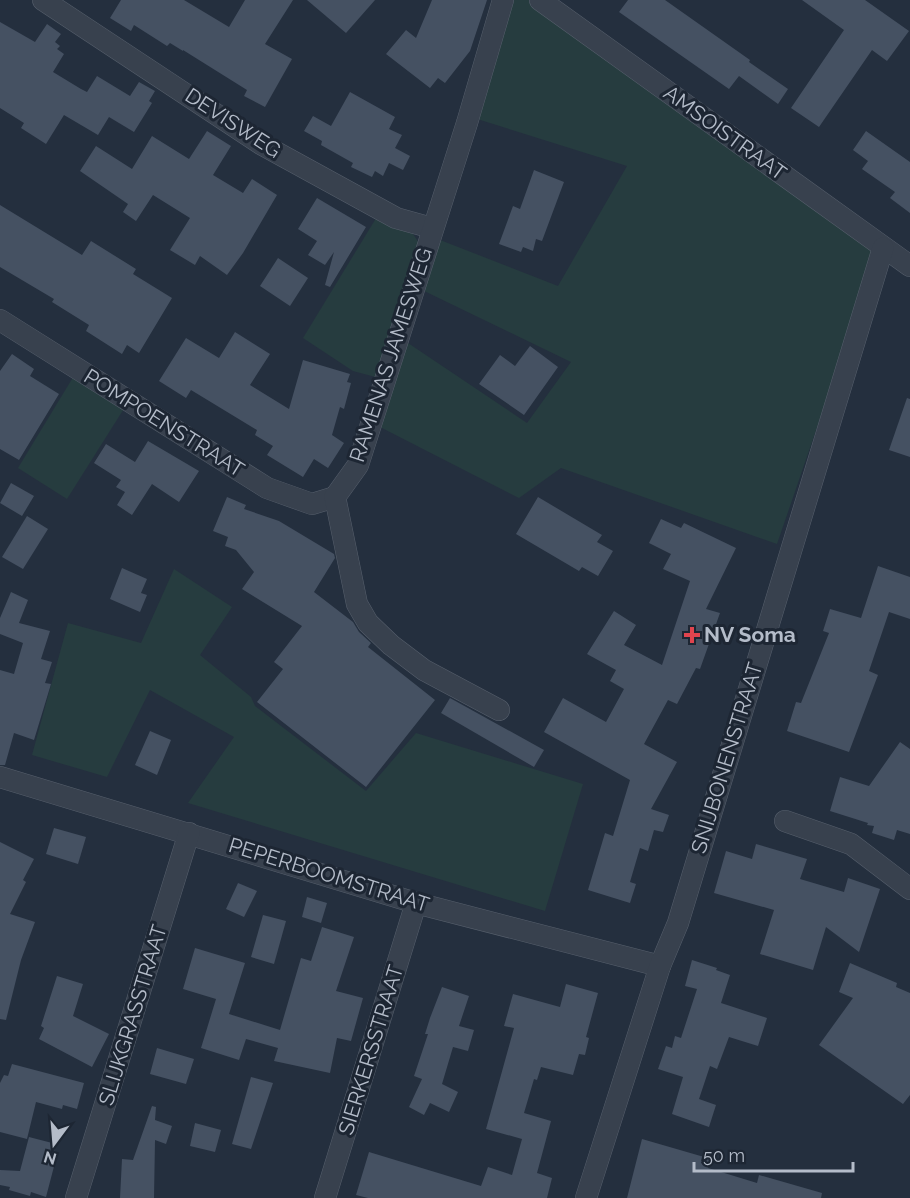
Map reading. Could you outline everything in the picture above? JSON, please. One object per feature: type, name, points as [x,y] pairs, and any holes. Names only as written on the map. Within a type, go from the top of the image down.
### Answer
[{"type":"street","name":"DEVISWEG","points":[[43,0],[261,144],[396,218],[432,228]]},
{"type":"street","name":"RAMENAS JAMESWEG","points":[[334,497],[358,465],[503,0]]},
{"type":"street","name":"AMSOISTRAAT","points":[[540,0],[910,266]]},
{"type":"street","name":"SNIJBONENSTRAAT","points":[[586,1198],[660,966],[678,923],[884,248]]},
{"type":"street","name":"POMPOENSTRAAT","points":[[0,320],[267,488],[312,504],[334,497]]},
{"type":"street","points":[[334,497],[357,604],[368,623],[391,645],[424,670],[499,710]]},
{"type":"street","name":"PEPERBOOMSTRAAT","points":[[0,777],[416,903],[660,966]]},
{"type":"street","points":[[785,821],[851,844],[910,889]]},
{"type":"street","name":"SLIJKGRASSTRAAT","points":[[76,1198],[189,833]]},
{"type":"street","name":"SIERKERSSTRAAT","points":[[325,1198],[416,903]]},
{"type":"green space","points":[[512,0],[532,0],[870,249],[874,255],[873,264],[777,544],[561,468],[519,498],[380,427],[405,341],[527,423],[571,362],[420,289],[435,238],[558,286],[627,166],[474,118]]},
{"type":"green space","points":[[378,215],[413,234],[419,243],[379,378],[353,371],[303,338]]},
{"type":"green space","points":[[75,374],[125,407],[67,499],[18,468]]},
{"type":"green space","points":[[174,569],[232,607],[200,655],[251,697],[255,706],[366,791],[416,733],[583,784],[545,911],[188,803],[234,737],[150,690],[107,777],[32,755],[68,623],[141,643]]},
{"type":"building","points":[[121,0],[184,0],[229,27],[245,0],[293,0],[265,44],[292,59],[265,107],[244,96],[247,90],[183,50],[170,43],[167,46],[134,25],[131,31],[110,18]]},
{"type":"building","points":[[307,0],[375,0],[346,33]]},
{"type":"building","points":[[432,0],[487,0],[470,51],[445,83],[438,78],[430,88],[386,54],[406,30],[416,38]]},
{"type":"building","points":[[628,0],[665,0],[788,89],[778,104],[739,76],[729,89],[619,12]]},
{"type":"building","points":[[802,0],[865,0],[909,31],[887,61],[872,50],[819,127],[791,108],[844,30]]},
{"type":"building","points":[[0,22],[35,42],[47,24],[61,34],[55,42],[60,46],[57,49],[64,54],[53,72],[87,92],[97,76],[130,96],[139,82],[155,91],[149,101],[152,103],[134,132],[109,117],[98,135],[64,115],[46,144],[21,128],[24,123],[0,108]]},
{"type":"building","points":[[350,92],[395,117],[389,129],[402,135],[395,148],[410,156],[403,170],[389,163],[383,176],[375,171],[372,177],[351,167],[353,163],[321,145],[322,141],[304,131],[313,116],[331,126]]},
{"type":"building","points":[[207,131],[231,146],[213,175],[243,193],[252,179],[277,195],[243,253],[227,275],[200,256],[195,265],[170,250],[190,218],[153,195],[136,221],[123,212],[128,204],[80,171],[96,146],[132,169],[152,136],[189,159]]},
{"type":"building","points":[[866,131],[910,162],[910,213],[890,198],[895,192],[862,169],[868,161],[853,150]]},
{"type":"building","points":[[534,170],[564,182],[542,241],[536,239],[533,251],[523,247],[521,252],[499,244],[513,206],[520,209]]},
{"type":"building","points":[[317,198],[366,227],[330,287],[325,285],[334,252],[325,265],[308,255],[317,241],[298,229]]},
{"type":"building","points":[[0,205],[82,255],[91,241],[136,269],[133,274],[172,298],[139,353],[127,345],[122,354],[86,331],[89,325],[52,302],[54,299],[0,267]]},
{"type":"building","points":[[278,258],[308,278],[290,306],[260,286]]},
{"type":"building","points":[[235,332],[270,354],[250,385],[289,409],[303,360],[350,374],[347,382],[351,383],[344,409],[340,407],[332,435],[344,443],[328,468],[314,459],[303,477],[267,455],[273,446],[255,435],[257,430],[191,390],[186,398],[159,381],[186,338],[219,358]]},
{"type":"building","points":[[530,346],[558,367],[524,415],[479,384],[500,355],[515,366]]},
{"type":"building","points":[[12,354],[34,369],[30,376],[59,394],[19,460],[0,449],[0,371]]},
{"type":"building","points":[[907,398],[910,399],[910,457],[889,450]]},
{"type":"building","points":[[148,441],[199,471],[179,502],[152,484],[132,515],[117,505],[125,492],[116,487],[121,480],[94,463],[106,444],[135,462]]},
{"type":"building","points":[[11,483],[34,496],[22,516],[0,503]]},
{"type":"building","points":[[227,497],[246,505],[244,509],[279,521],[334,554],[335,558],[314,592],[353,622],[359,632],[371,643],[368,647],[435,700],[366,787],[257,702],[283,669],[274,662],[302,626],[242,589],[254,572],[236,550],[225,546],[228,537],[213,531]]},
{"type":"building","points":[[538,497],[602,535],[597,542],[613,551],[598,576],[582,567],[579,571],[516,534]]},
{"type":"building","points":[[27,516],[48,529],[23,569],[2,557]]},
{"type":"building","points":[[661,519],[681,528],[684,523],[736,548],[706,609],[720,613],[700,669],[696,668],[677,704],[668,700],[644,744],[677,762],[651,809],[669,815],[663,832],[654,830],[648,851],[640,848],[630,882],[636,884],[630,903],[588,890],[605,833],[613,836],[630,780],[544,732],[563,698],[606,722],[624,689],[610,681],[616,670],[587,654],[614,611],[636,625],[624,645],[662,665],[690,581],[663,569],[671,554],[649,543]]},
{"type":"building","points":[[878,566],[910,577],[910,619],[889,612],[869,671],[878,675],[849,752],[787,731],[796,702],[801,703],[829,633],[823,631],[830,609],[861,618]]},
{"type":"building","points":[[122,568],[147,579],[141,593],[147,595],[140,612],[110,599]]},
{"type":"building","points":[[11,592],[28,600],[19,623],[50,631],[41,659],[52,662],[45,683],[51,684],[34,740],[14,733],[5,765],[0,765],[0,670],[14,674],[23,643],[0,634],[0,618]]},
{"type":"building","points":[[450,698],[544,750],[534,767],[441,713]]},
{"type":"building","points":[[150,731],[171,740],[157,775],[135,765]]},
{"type":"building","points":[[900,742],[910,749],[910,834],[897,830],[894,840],[872,833],[874,826],[867,825],[868,823],[830,811],[840,777],[869,786]]},
{"type":"building","points":[[54,828],[86,837],[78,864],[46,854]]},
{"type":"building","points":[[0,842],[34,859],[23,880],[26,882],[10,914],[35,922],[21,960],[6,1020],[0,1019]]},
{"type":"building","points":[[756,844],[807,859],[800,879],[844,892],[848,878],[880,889],[859,952],[826,927],[813,970],[760,954],[774,910],[714,893],[726,851],[752,859]]},
{"type":"building","points":[[238,883],[257,891],[244,917],[226,909]]},
{"type":"building","points":[[307,897],[327,903],[321,923],[302,917]]},
{"type":"building","points":[[263,915],[286,921],[274,964],[251,957]]},
{"type":"building","points":[[322,927],[354,937],[336,991],[363,998],[351,1041],[337,1038],[330,1073],[274,1061],[278,1048],[246,1039],[239,1060],[201,1048],[216,999],[183,989],[195,948],[245,963],[229,1014],[280,1030],[301,958],[311,961]]},
{"type":"building","points":[[692,960],[730,975],[721,1003],[767,1018],[758,1046],[729,1037],[717,1069],[710,1066],[699,1099],[716,1105],[709,1127],[672,1114],[683,1077],[658,1069],[666,1046],[672,1048],[675,1036],[681,1038],[697,989],[685,986]]},
{"type":"building","points":[[850,963],[897,983],[896,987],[910,993],[910,1095],[903,1104],[819,1045],[853,998],[839,992]]},
{"type":"building","points":[[57,976],[83,984],[73,1016],[109,1034],[92,1067],[39,1039]]},
{"type":"building","points":[[566,984],[598,993],[586,1037],[589,1038],[585,1055],[579,1054],[573,1075],[541,1067],[537,1080],[534,1079],[524,1113],[551,1121],[537,1173],[552,1178],[547,1198],[368,1198],[356,1195],[369,1152],[481,1186],[488,1167],[512,1175],[522,1139],[486,1129],[514,1028],[504,1026],[513,994],[560,1007]]},
{"type":"building","points":[[442,987],[469,996],[459,1026],[474,1030],[468,1051],[453,1047],[442,1084],[458,1092],[449,1112],[430,1103],[424,1115],[409,1107],[422,1079],[414,1076],[428,1034],[425,1034],[430,1018]]},
{"type":"building","points":[[157,1048],[194,1059],[186,1084],[150,1074]]},
{"type":"building","points":[[12,1064],[84,1083],[77,1109],[63,1105],[62,1109],[36,1102],[27,1139],[0,1132],[0,1083],[4,1075],[8,1076]]},
{"type":"building","points":[[251,1077],[273,1083],[251,1149],[232,1144]]},
{"type":"building","points":[[152,1106],[156,1107],[155,1120],[172,1126],[166,1144],[155,1140],[154,1198],[120,1198],[122,1159],[133,1160]]},
{"type":"building","points":[[195,1123],[221,1130],[215,1152],[190,1146]]},
{"type":"building","points":[[29,1137],[56,1144],[53,1155],[57,1155],[46,1197],[31,1192],[30,1196],[0,1185],[0,1170],[20,1171]]},
{"type":"building","points":[[642,1139],[711,1159],[708,1168],[757,1183],[759,1175],[822,1193],[821,1198],[627,1198]]},
{"type":"place","name":"NV Soma","points":[[692,635]]}]
